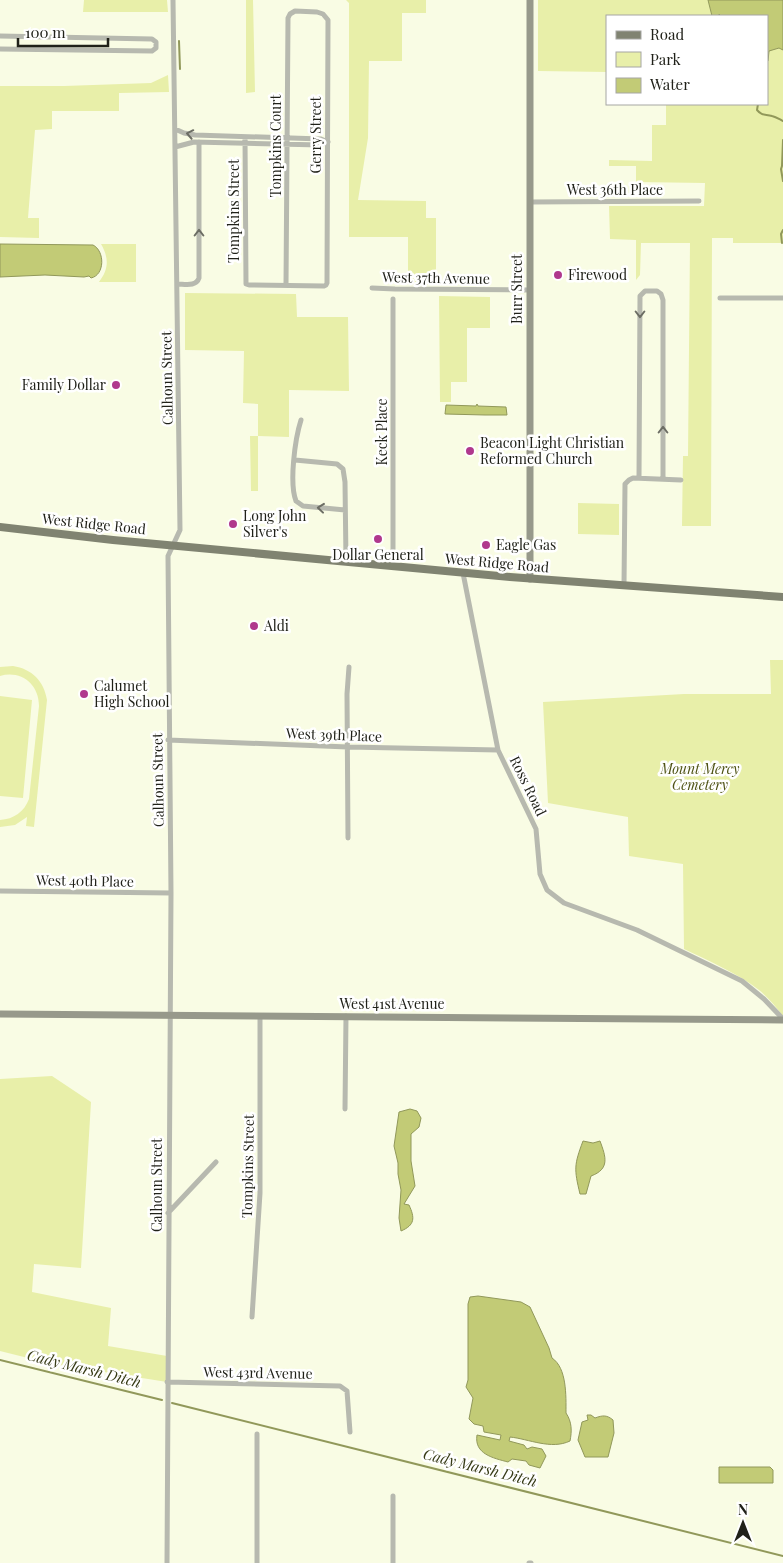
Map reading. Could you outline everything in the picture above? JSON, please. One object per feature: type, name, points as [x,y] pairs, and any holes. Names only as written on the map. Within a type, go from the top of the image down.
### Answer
[{"type":"main road","name":"West Ridge Road","points":[[0,527],[462,573],[783,597]]},
{"type":"street","name":"Calhoun Street","points":[[167,1563],[170,893],[168,556],[180,530],[173,0]]},
{"type":"street","name":"Burr Street","points":[[530,0],[530,579]]},
{"type":"street","name":"Tompkins Court","points":[[286,285],[288,20],[290,14],[295,11]]},
{"type":"street","name":"Gerry Street","points":[[286,285],[326,285],[327,283],[326,142],[328,20],[323,14],[317,12],[295,11]]},
{"type":"street","points":[[0,36],[152,39],[156,42],[156,48],[152,51],[0,49]]},
{"type":"street","points":[[175,129],[195,135],[245,140]]},
{"type":"street","points":[[175,148],[189,143],[245,140],[287,141],[321,139],[326,142]]},
{"type":"street","name":"Tompkins Street","points":[[245,140],[246,284],[286,285]]},
{"type":"street","points":[[177,284],[193,284],[198,282],[200,276],[199,142]]},
{"type":"street","name":"West 36th Place","points":[[530,202],[699,201]]},
{"type":"street","name":"West 37th Avenue","points":[[372,288],[395,290],[530,290]]},
{"type":"street","points":[[640,478],[640,298],[644,292],[655,291],[661,294],[664,300],[663,479]]},
{"type":"street","points":[[720,298],[783,298]]},
{"type":"street","name":"Keck Place","points":[[393,299],[393,566]]},
{"type":"street","points":[[301,420],[296,439],[294,491],[297,503],[303,506],[346,510]]},
{"type":"street","points":[[295,460],[341,466],[345,479],[346,562]]},
{"type":"street","points":[[624,586],[624,487],[629,480],[640,478],[681,480]]},
{"type":"street","name":"Ross Road","points":[[462,573],[498,750],[536,829],[540,874],[547,890],[564,903],[638,930],[742,981],[764,999],[783,1019]]},
{"type":"street","points":[[348,838],[347,694],[349,667]]},
{"type":"street","name":"West 39th Place","points":[[168,740],[348,747],[498,750]]},
{"type":"street","name":"West 40th Place","points":[[0,891],[170,893]]},
{"type":"street","name":"West 41st Avenue","points":[[0,1014],[783,1019]]},
{"type":"street","name":"Tompkins Street","points":[[252,1317],[260,1193],[260,1016]]},
{"type":"street","points":[[345,1109],[346,1016]]},
{"type":"street","points":[[168,1213],[216,1162]]},
{"type":"street","name":"West 43rd Avenue","points":[[167,1382],[340,1386],[347,1391],[350,1432]]},
{"type":"street","points":[[257,1434],[257,1563]]},
{"type":"street","points":[[393,1496],[393,1563]]},
{"type":"street","points":[[167,1563],[175,1563]]},
{"type":"green space","points":[[84,0],[167,0],[168,12],[83,12]]},
{"type":"green space","points":[[246,0],[253,0],[255,92],[246,93]]},
{"type":"green space","points":[[346,0],[426,0],[426,13],[402,13],[402,61],[369,61],[368,138],[358,200],[426,201],[426,218],[436,218],[436,285],[408,285],[408,237],[349,237],[349,3]]},
{"type":"green space","points":[[538,0],[708,0],[712,15],[606,15],[606,72],[538,71]]},
{"type":"green space","points":[[779,48],[783,50],[783,243],[733,243],[733,238],[712,238],[711,526],[682,526],[683,456],[688,456],[690,243],[641,243],[640,275],[636,280],[636,240],[610,239],[609,206],[704,206],[705,183],[636,182],[636,166],[609,166],[609,160],[652,161],[652,125],[666,125],[666,105],[768,105],[768,51]]},
{"type":"green space","points":[[168,75],[169,92],[119,93],[119,111],[52,111],[52,129],[35,130],[28,218],[39,218],[39,238],[0,237],[0,86],[151,83]]},
{"type":"green space","points":[[101,244],[136,244],[136,282],[99,282],[105,273],[107,263]]},
{"type":"green space","points":[[185,293],[296,294],[297,317],[348,317],[349,391],[289,390],[289,437],[258,436],[258,404],[243,403],[244,351],[185,350]]},
{"type":"green space","points":[[439,296],[490,297],[490,328],[467,328],[467,382],[451,382],[451,402],[440,402]]},
{"type":"green space","points":[[250,436],[258,436],[258,491],[251,491]]},
{"type":"green space","points":[[578,503],[619,504],[619,535],[578,534]]},
{"type":"green space","name":"Mount Mercy Cemetery","points":[[770,660],[783,660],[783,1016],[766,996],[742,978],[684,949],[683,864],[629,856],[628,817],[548,803],[543,702],[684,694],[771,694]]},
{"type":"green space","points":[[13,666],[26,670],[36,677],[43,687],[47,700],[34,827],[26,826],[27,817],[15,825],[0,827],[0,820],[18,814],[29,799],[39,706],[36,691],[27,680],[15,675],[0,676],[0,667]]},
{"type":"green space","points":[[0,696],[32,700],[23,798],[0,796]]},
{"type":"green space","points":[[52,1076],[91,1102],[81,1268],[34,1264],[32,1292],[111,1308],[108,1346],[167,1356],[167,1382],[48,1363],[0,1351],[0,1079]]},
{"type":"water","points":[[708,0],[783,0],[783,50],[779,48],[769,51],[768,61],[768,15],[712,15]]},
{"type":"water","points":[[0,244],[93,245],[100,252],[101,268],[96,276],[91,278],[89,276],[45,275],[0,277]]},
{"type":"water","points":[[477,404],[478,406],[506,407],[507,415],[445,414],[446,405],[476,406]]},
{"type":"water","points":[[410,1109],[417,1111],[421,1118],[419,1127],[411,1134],[411,1161],[415,1186],[404,1204],[409,1205],[413,1217],[411,1224],[401,1231],[399,1218],[401,1190],[394,1146],[399,1112]]},
{"type":"water","points":[[583,1141],[593,1143],[600,1141],[605,1162],[601,1170],[591,1176],[586,1194],[580,1194],[576,1167]]},
{"type":"water","points":[[478,1296],[521,1302],[530,1307],[552,1358],[561,1368],[566,1391],[566,1413],[571,1427],[570,1441],[548,1444],[510,1437],[509,1441],[524,1445],[527,1449],[532,1447],[542,1449],[546,1456],[540,1468],[529,1465],[526,1461],[512,1459],[508,1462],[496,1459],[478,1447],[477,1435],[500,1440],[501,1435],[484,1432],[483,1426],[474,1424],[469,1419],[473,1398],[466,1387],[468,1380],[468,1304],[470,1297]]},
{"type":"water","points":[[587,1415],[595,1418],[607,1416],[613,1420],[614,1433],[608,1457],[585,1457],[578,1440],[582,1422],[588,1420]]},
{"type":"water","points":[[719,1467],[770,1467],[773,1470],[773,1483],[719,1483]]},
{"type":"waterway","points":[[179,41],[180,69]]},
{"type":"waterway","points":[[758,105],[757,110],[760,113],[783,121]]},
{"type":"waterway","points":[[783,140],[781,169],[783,181]]},
{"type":"waterway","points":[[782,243],[781,234],[783,230]]},
{"type":"waterway","name":"Cady Marsh Ditch","points":[[0,1360],[162,1400]]},
{"type":"waterway","name":"Cady Marsh Ditch","points":[[172,1403],[783,1556]]},
{"type":"place","name":"Firewood","points":[[558,275]]},
{"type":"place","name":"Family Dollar","points":[[116,385]]},
{"type":"place","name":"Beacon Light Christian Reformed Church","points":[[470,451]]},
{"type":"place","name":"Long John Silver's","points":[[233,524]]},
{"type":"place","name":"Dollar General","points":[[378,539]]},
{"type":"place","name":"Eagle Gas","points":[[486,545]]},
{"type":"place","name":"Aldi","points":[[254,626]]},
{"type":"place","name":"Calumet High School","points":[[84,694]]}]
